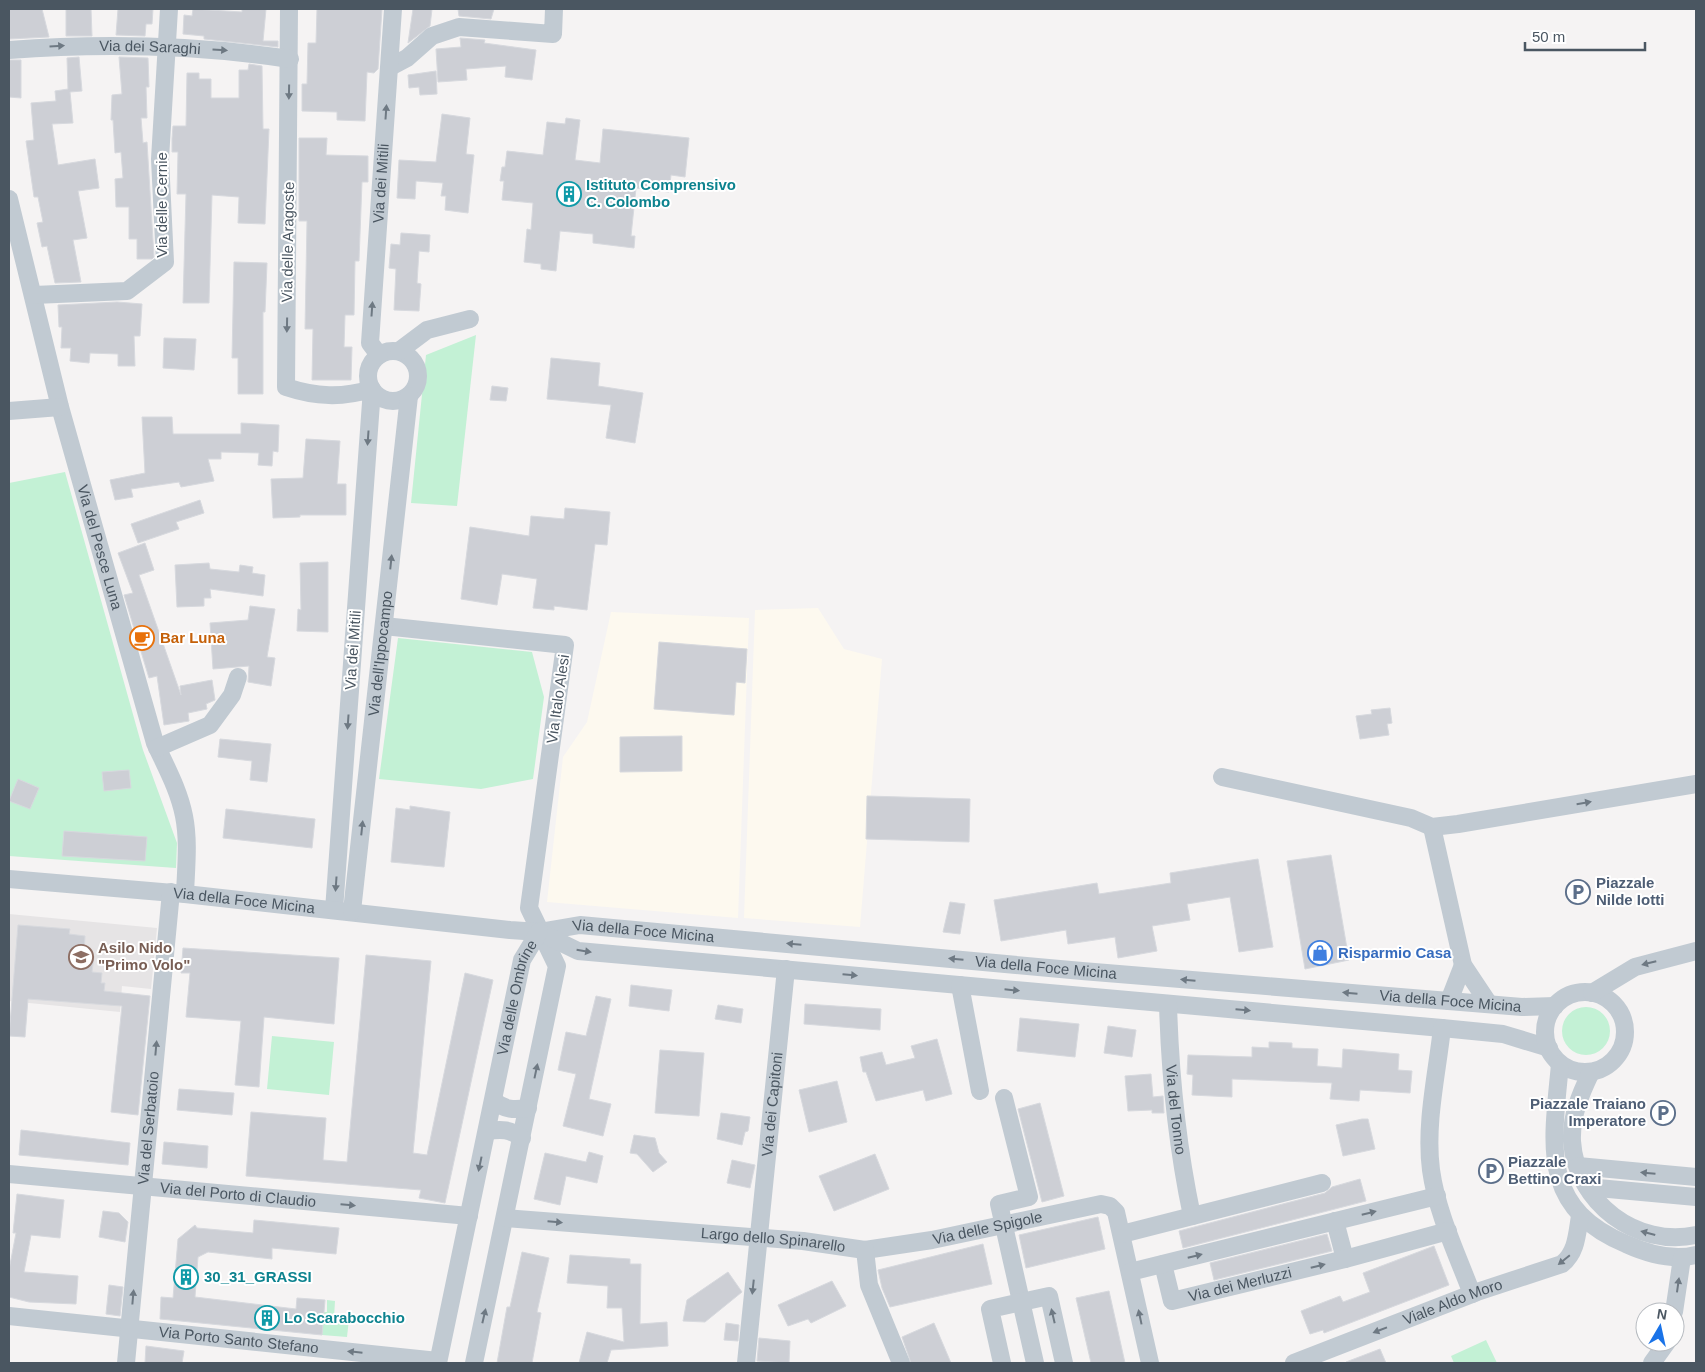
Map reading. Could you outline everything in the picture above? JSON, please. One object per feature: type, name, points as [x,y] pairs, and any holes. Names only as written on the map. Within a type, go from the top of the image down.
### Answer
[{"type":"street","name":"Via delle Cernie","points":[[34,295],[127,291],[165,262],[160,159],[169,9]]},
{"type":"street","name":"Via delle Aragoste","points":[[289,9],[286,387],[307,394],[334,396],[372,389]]},
{"type":"street","name":"Via dei Mitili","points":[[379,355],[370,343],[393,9]]},
{"type":"street","points":[[390,66],[407,58],[432,36],[459,27],[552,34],[554,9]]},
{"type":"street","name":"Via dei Saraghi","points":[[9,50],[75,45],[167,46],[236,51],[290,59]]},
{"type":"street","name":"Via del Pesce Luna","points":[[9,199],[60,407],[157,748],[173,782],[184,815],[188,849],[178,893]]},
{"type":"street","points":[[400,351],[412,358],[418,371],[417,385],[408,396],[388,401],[382,399],[372,389],[368,374],[373,360],[385,352],[400,351],[427,330],[470,319]]},
{"type":"street","name":"Via dei Mitili","points":[[334,910],[372,389]]},
{"type":"street","name":"Via dell'Ippocampo","points":[[352,911],[408,396]]},
{"type":"street","points":[[9,410],[60,407]]},
{"type":"street","name":"Via Italo Alesi","points":[[384,626],[565,645],[529,908],[539,932]]},
{"type":"street","points":[[157,748],[210,725],[232,695],[238,677]]},
{"type":"street","points":[[1222,777],[1411,818],[1432,827],[1696,784]]},
{"type":"street","points":[[1432,827],[1463,965],[1489,1004]]},
{"type":"street","name":"Via della Foce Micina","points":[[9,879],[178,893],[539,932],[580,924],[1082,971],[1522,1007],[1556,1006],[1572,995],[1592,993]]},
{"type":"street","name":"Via del Serbatoio","points":[[126,1363],[143,1188],[178,893]]},
{"type":"street","name":"Via della Foce Micina","points":[[539,932],[578,951],[1503,1034],[1549,1048]]},
{"type":"street","name":"Via delle Ombrine","points":[[438,1362],[522,960],[539,932],[558,966],[474,1363]]},
{"type":"street","points":[[1592,993],[1635,967],[1696,951]]},
{"type":"street","points":[[1449,1001],[1463,965]]},
{"type":"street","name":"Via dei Capitoni","points":[[746,1363],[786,969]]},
{"type":"street","points":[[1080,997],[1082,971]]},
{"type":"street","points":[[960,985],[980,1092]]},
{"type":"street","points":[[1556,1006],[1548,1017],[1545,1030],[1549,1048],[1560,1064],[1578,1072],[1591,1072],[1604,1068],[1615,1060],[1622,1049],[1626,1036],[1624,1022],[1615,1005],[1604,997],[1592,993]]},
{"type":"street","name":"Via del Tonno","points":[[1168,1004],[1174,1110],[1181,1162],[1192,1216]]},
{"type":"street","points":[[1442,1028],[1432,1105],[1431,1169],[1448,1231],[1472,1294]]},
{"type":"street","points":[[1560,1064],[1554,1126],[1554,1158],[1564,1191],[1580,1216],[1601,1232],[1643,1251],[1689,1257],[1677,1302]]},
{"type":"street","points":[[1591,1072],[1580,1094],[1574,1113],[1572,1143],[1578,1166],[1587,1187],[1600,1206],[1617,1220],[1632,1228],[1668,1237],[1696,1235]]},
{"type":"street","points":[[1004,1098],[1029,1197],[999,1204],[1035,1363]]},
{"type":"street","points":[[494,1100],[503,1107],[514,1110],[528,1108]]},
{"type":"street","points":[[487,1131],[502,1129],[513,1132],[522,1138]]},
{"type":"street","points":[[1578,1166],[1696,1177]]},
{"type":"street","name":"Via del Porto di Claudio","points":[[9,1174],[143,1188],[469,1216]]},
{"type":"street","points":[[1150,1363],[1122,1234],[1322,1183]]},
{"type":"street","points":[[1587,1187],[1696,1197]]},
{"type":"street","points":[[1130,1272],[1437,1196]]},
{"type":"street","name":"Via delle Spigole","points":[[865,1250],[932,1240],[1101,1204],[1110,1206],[1116,1212],[1122,1234]]},
{"type":"street","name":"Viale Aldo Moro","points":[[1294,1363],[1472,1294],[1556,1266],[1567,1260],[1576,1241],[1580,1216]]},
{"type":"street","name":"Largo dello Spinarello","points":[[506,1218],[803,1241],[865,1250]]},
{"type":"street","points":[[1335,1221],[1345,1259]]},
{"type":"street","name":"Via dei Merluzzi","points":[[1163,1264],[1172,1301],[1345,1259],[1448,1231]]},
{"type":"street","points":[[865,1250],[869,1285],[901,1363]]},
{"type":"street","points":[[1002,1363],[990,1309],[1049,1296],[1064,1363]]},
{"type":"street","name":"Via Porto Santo Stefano","points":[[9,1316],[438,1362]]},
{"type":"street","points":[[1652,1363],[1660,1352]]},
{"type":"shaded area","points":[[818,608],[844,649],[882,659],[860,927],[744,918],[755,610]]},
{"type":"shaded area","points":[[611,612],[749,618],[738,918],[547,902],[563,757],[587,722]]},
{"type":"shaded area","name":"Asilo Nido \"Primo Volo\"","points":[[9,914],[157,928],[151,989],[122,986],[120,1012],[9,1001]]},
{"type":"green space","points":[[476,335],[457,506],[411,503],[426,355]]},
{"type":"green space","points":[[65,472],[143,750],[177,843],[176,868],[9,856],[9,483]]},
{"type":"green space","points":[[398,638],[532,652],[544,697],[533,779],[481,789],[379,779]]},
{"type":"green space","points":[[1581,1007],[1591,1007],[1603,1014],[1610,1026],[1610,1036],[1603,1048],[1591,1055],[1581,1055],[1573,1051],[1566,1044],[1562,1036],[1562,1026],[1566,1018],[1573,1011]]},
{"type":"green space","points":[[272,1036],[334,1042],[329,1095],[267,1089]]},
{"type":"green space","name":"Lo Scarabocchio","points":[[327,1300],[335,1301],[334,1318],[349,1319],[347,1337],[322,1335],[324,1312],[327,1312]]},
{"type":"green space","points":[[1486,1340],[1497,1363],[1454,1363],[1451,1356]]},
{"type":"building","points":[[9,9],[42,9],[49,37],[9,39]]},
{"type":"building","points":[[66,9],[91,9],[92,36],[66,36]]},
{"type":"building","points":[[118,9],[153,9],[152,24],[146,24],[145,36],[116,35]]},
{"type":"building","points":[[193,9],[242,12],[242,9],[266,9],[263,41],[278,41],[278,47],[204,39],[204,36],[183,34],[184,15],[192,16]]},
{"type":"building","points":[[317,9],[382,9],[378,69],[374,73],[367,72],[365,121],[337,120],[337,112],[302,111],[302,84],[307,84],[308,43],[316,43]]},
{"type":"building","points":[[413,9],[432,9],[430,26],[408,43]]},
{"type":"building","points":[[458,9],[494,9],[491,19],[459,16]]},
{"type":"building","points":[[460,38],[485,40],[484,43],[536,50],[532,80],[505,77],[506,66],[466,69],[467,80],[438,82],[436,49],[461,47]]},
{"type":"building","points":[[79,57],[82,91],[70,92],[73,123],[52,124],[58,165],[95,159],[99,188],[78,191],[87,238],[73,240],[81,282],[55,283],[47,246],[42,247],[37,223],[43,222],[38,197],[34,197],[26,141],[34,140],[31,103],[56,101],[55,91],[68,89],[67,58]]},
{"type":"building","points":[[119,57],[148,58],[149,87],[146,87],[147,118],[141,118],[143,143],[147,142],[154,257],[152,259],[137,259],[137,239],[129,239],[129,207],[116,207],[115,179],[123,178],[121,152],[115,153],[113,120],[111,120],[112,95],[122,94]]},
{"type":"building","points":[[9,60],[21,60],[21,98],[9,97]]},
{"type":"building","points":[[249,64],[262,66],[263,129],[269,129],[265,224],[238,223],[239,197],[212,195],[209,303],[183,303],[186,194],[177,194],[178,152],[172,152],[172,139],[173,126],[186,126],[187,73],[199,73],[199,79],[211,79],[211,98],[239,98],[239,70],[248,70]]},
{"type":"building","points":[[436,71],[437,94],[420,95],[419,87],[409,88],[408,75]]},
{"type":"building","points":[[442,114],[470,118],[466,154],[474,155],[468,213],[445,210],[446,196],[441,196],[443,183],[416,181],[415,199],[397,198],[399,160],[436,162]]},
{"type":"building","name":"Istituto Comprensivo C. Colombo","points":[[566,118],[580,120],[575,160],[600,163],[603,129],[689,138],[685,177],[671,175],[669,192],[636,188],[631,236],[635,236],[634,248],[593,243],[593,234],[560,231],[556,271],[541,269],[541,264],[524,262],[527,229],[531,230],[533,203],[502,200],[504,181],[500,181],[502,167],[505,167],[507,151],[543,155],[547,122],[565,124]]},
{"type":"building","points":[[299,138],[327,138],[326,155],[368,156],[368,182],[362,182],[359,261],[355,261],[354,315],[345,315],[344,347],[352,347],[351,380],[312,380],[313,329],[305,329],[307,221],[299,221]]},
{"type":"building","points":[[401,233],[430,235],[429,252],[419,251],[417,283],[421,284],[419,311],[394,310],[396,269],[389,268],[391,244],[400,245]]},
{"type":"building","points":[[234,262],[267,263],[265,312],[263,312],[263,394],[238,394],[238,358],[232,358]]},
{"type":"building","points":[[117,302],[142,304],[140,336],[134,336],[135,366],[118,366],[118,354],[90,353],[89,363],[70,361],[71,348],[61,348],[62,327],[59,327],[58,305]]},
{"type":"building","points":[[164,338],[196,339],[194,370],[163,368]]},
{"type":"building","points":[[551,358],[600,363],[598,386],[643,393],[635,443],[606,438],[611,405],[547,399]]},
{"type":"building","points":[[492,386],[508,388],[506,401],[490,400]]},
{"type":"building","points":[[142,417],[172,417],[173,434],[241,434],[241,423],[279,425],[278,452],[273,451],[272,466],[258,465],[259,453],[221,452],[221,459],[208,459],[214,481],[181,487],[179,482],[131,489],[133,497],[115,500],[110,480],[145,473]]},
{"type":"building","points":[[306,439],[340,441],[337,484],[346,484],[346,515],[300,515],[300,517],[273,518],[271,479],[303,478]]},
{"type":"building","points":[[200,500],[204,513],[176,522],[179,529],[138,543],[131,524]]},
{"type":"building","points":[[565,508],[610,512],[607,545],[595,544],[587,610],[554,606],[554,610],[533,608],[537,579],[502,574],[497,605],[461,599],[470,527],[529,536],[531,516],[564,519]]},
{"type":"building","points":[[145,543],[154,570],[139,575],[181,695],[180,686],[212,680],[215,700],[206,704],[207,709],[188,713],[189,721],[164,725],[157,676],[149,678],[124,595],[133,593],[118,553]]},
{"type":"building","points":[[328,562],[328,632],[297,631],[298,609],[301,610],[300,563]]},
{"type":"building","points":[[209,563],[210,569],[239,572],[240,565],[253,567],[252,573],[265,575],[263,596],[210,589],[211,598],[204,598],[204,606],[177,607],[175,565]]},
{"type":"building","points":[[250,606],[275,609],[267,657],[275,658],[271,686],[248,682],[249,666],[213,669],[210,623],[248,620]]},
{"type":"building","points":[[659,642],[747,649],[745,683],[736,682],[734,715],[654,709]]},
{"type":"building","points":[[1390,708],[1392,723],[1387,724],[1389,735],[1360,739],[1356,716],[1372,714],[1371,710]]},
{"type":"building","points":[[682,736],[682,771],[620,772],[620,737]]},
{"type":"building","points":[[220,739],[271,744],[267,782],[250,780],[252,761],[218,757]]},
{"type":"building","points":[[129,770],[131,788],[104,791],[102,772]]},
{"type":"building","points":[[18,779],[39,788],[30,809],[9,801]]},
{"type":"building","points":[[867,796],[970,799],[969,842],[866,839]]},
{"type":"building","points":[[410,806],[450,812],[444,867],[391,862],[396,808],[410,810]]},
{"type":"building","points":[[226,809],[315,819],[312,848],[223,838]]},
{"type":"building","points":[[64,831],[147,837],[145,861],[62,856]]},
{"type":"building","points":[[1331,855],[1349,960],[1305,969],[1287,861]]},
{"type":"building","points":[[1258,859],[1273,947],[1239,952],[1230,897],[1187,904],[1190,920],[1152,926],[1157,951],[1118,958],[1115,937],[1068,944],[1066,930],[1001,941],[994,900],[1097,883],[1099,894],[1171,883],[1170,873]]},
{"type":"building","points":[[950,902],[965,904],[960,934],[943,932]]},
{"type":"building","points":[[18,925],[70,929],[69,934],[85,936],[84,955],[94,956],[92,972],[102,973],[101,983],[105,983],[104,991],[150,996],[138,1115],[111,1112],[122,1006],[28,999],[25,1037],[9,1036]]},
{"type":"building","points":[[183,948],[339,958],[334,1024],[264,1017],[259,1087],[235,1085],[241,1021],[186,1017],[190,973],[181,973]]},
{"type":"building","points":[[366,955],[431,961],[413,1153],[427,1155],[465,973],[493,980],[445,1203],[419,1198],[421,1190],[246,1176],[251,1112],[326,1118],[323,1160],[347,1162]]},
{"type":"building","points":[[631,985],[672,990],[669,1011],[629,1006]]},
{"type":"building","points":[[596,996],[611,999],[589,1099],[611,1104],[603,1136],[563,1126],[576,1074],[558,1070],[566,1032],[586,1036]]},
{"type":"building","points":[[805,1004],[881,1009],[880,1030],[804,1024]]},
{"type":"building","points":[[718,1005],[743,1009],[741,1023],[715,1019]]},
{"type":"building","points":[[1020,1018],[1079,1024],[1075,1057],[1017,1051]]},
{"type":"building","points":[[1108,1026],[1136,1030],[1132,1057],[1104,1053]]},
{"type":"building","points":[[937,1039],[952,1094],[926,1101],[923,1090],[876,1101],[866,1072],[863,1072],[860,1057],[882,1052],[886,1065],[915,1058],[911,1046]]},
{"type":"building","points":[[1269,1042],[1292,1043],[1292,1048],[1318,1049],[1317,1066],[1342,1068],[1343,1049],[1399,1054],[1398,1070],[1412,1071],[1410,1093],[1360,1090],[1359,1101],[1330,1099],[1332,1083],[1232,1079],[1232,1097],[1192,1095],[1193,1075],[1187,1074],[1188,1055],[1252,1057],[1252,1047],[1269,1048]]},
{"type":"building","points":[[660,1050],[704,1053],[699,1116],[655,1113]]},
{"type":"building","points":[[1151,1074],[1153,1097],[1163,1096],[1164,1113],[1152,1113],[1152,1110],[1128,1111],[1125,1076]]},
{"type":"building","points":[[837,1081],[847,1122],[809,1132],[799,1090]]},
{"type":"building","points":[[179,1089],[234,1093],[232,1115],[177,1110]]},
{"type":"building","points":[[1040,1103],[1064,1196],[1042,1202],[1018,1109]]},
{"type":"building","points":[[721,1113],[750,1117],[748,1131],[745,1132],[742,1145],[717,1139]]},
{"type":"building","points":[[1368,1119],[1375,1149],[1343,1156],[1336,1125]]},
{"type":"building","points":[[21,1130],[130,1143],[128,1165],[19,1155]]},
{"type":"building","points":[[634,1135],[655,1138],[659,1153],[667,1162],[653,1172],[637,1154],[630,1153]]},
{"type":"building","points":[[164,1142],[208,1146],[207,1168],[162,1164]]},
{"type":"building","points":[[589,1152],[603,1156],[597,1183],[566,1176],[560,1205],[534,1199],[545,1153],[586,1162]]},
{"type":"building","points":[[875,1154],[889,1189],[834,1211],[819,1176]]},
{"type":"building","points":[[732,1160],[755,1165],[750,1188],[727,1183]]},
{"type":"building","points":[[1360,1179],[1366,1201],[1183,1248],[1179,1231],[1325,1193],[1332,1187]]},
{"type":"building","points":[[17,1194],[64,1200],[60,1238],[31,1235],[24,1272],[78,1276],[76,1304],[29,1302],[9,1297],[9,1270],[16,1233],[13,1233]]},
{"type":"building","points":[[103,1211],[119,1213],[128,1222],[125,1242],[99,1237]]},
{"type":"building","points":[[1098,1217],[1105,1249],[1026,1268],[1019,1235]]},
{"type":"building","points":[[254,1220],[339,1228],[336,1254],[272,1248],[272,1259],[208,1252],[198,1257],[195,1297],[296,1309],[297,1298],[325,1300],[322,1335],[160,1319],[161,1297],[173,1298],[178,1239],[195,1225],[197,1228],[253,1233]]},
{"type":"building","points":[[1327,1234],[1332,1251],[1214,1280],[1210,1263]]},
{"type":"building","points":[[983,1244],[992,1284],[890,1307],[882,1288],[878,1270]]},
{"type":"building","points":[[1434,1246],[1449,1285],[1324,1333],[1323,1330],[1310,1334],[1301,1311],[1340,1296],[1343,1302],[1370,1292],[1363,1273]]},
{"type":"building","points":[[522,1252],[549,1258],[537,1312],[541,1313],[532,1363],[497,1363],[507,1307],[510,1307]]},
{"type":"building","points":[[570,1255],[630,1259],[630,1264],[641,1264],[640,1324],[667,1322],[668,1346],[611,1350],[607,1363],[579,1363],[587,1332],[624,1342],[622,1308],[607,1308],[608,1286],[567,1283]]},
{"type":"building","points":[[728,1272],[742,1292],[705,1322],[683,1321],[687,1300]]},
{"type":"building","points":[[832,1281],[846,1306],[811,1323],[808,1319],[788,1326],[778,1305]]},
{"type":"building","points":[[109,1285],[123,1287],[120,1316],[106,1314]]},
{"type":"building","points":[[1109,1291],[1125,1363],[1091,1363],[1076,1298]]},
{"type":"building","points":[[726,1323],[739,1325],[738,1341],[724,1340]]},
{"type":"building","points":[[934,1323],[951,1363],[911,1363],[902,1337]]},
{"type":"building","points":[[759,1338],[790,1341],[789,1363],[757,1361]]},
{"type":"building","points":[[146,1346],[184,1351],[182,1363],[145,1363]]},
{"type":"building","points":[[1380,1349],[1386,1363],[1346,1362]]},
{"type":"place","name":"Istituto Comprensivo C. Colombo","points":[[569,194]]},
{"type":"place","name":"Bar Luna","points":[[142,638]]},
{"type":"place","name":"Piazzale Nilde Iotti","points":[[1578,892]]},
{"type":"place","name":"Risparmio Casa","points":[[1320,953]]},
{"type":"place","name":"Asilo Nido \"Primo Volo\"","points":[[81,957]]},
{"type":"place","name":"Piazzale Traiano Imperatore","points":[[1663,1113]]},
{"type":"place","name":"Piazzale Bettino Craxi","points":[[1491,1171]]},
{"type":"place","name":"30_31_GRASSI","points":[[186,1277]]},
{"type":"place","name":"Lo Scarabocchio","points":[[267,1318]]}]
